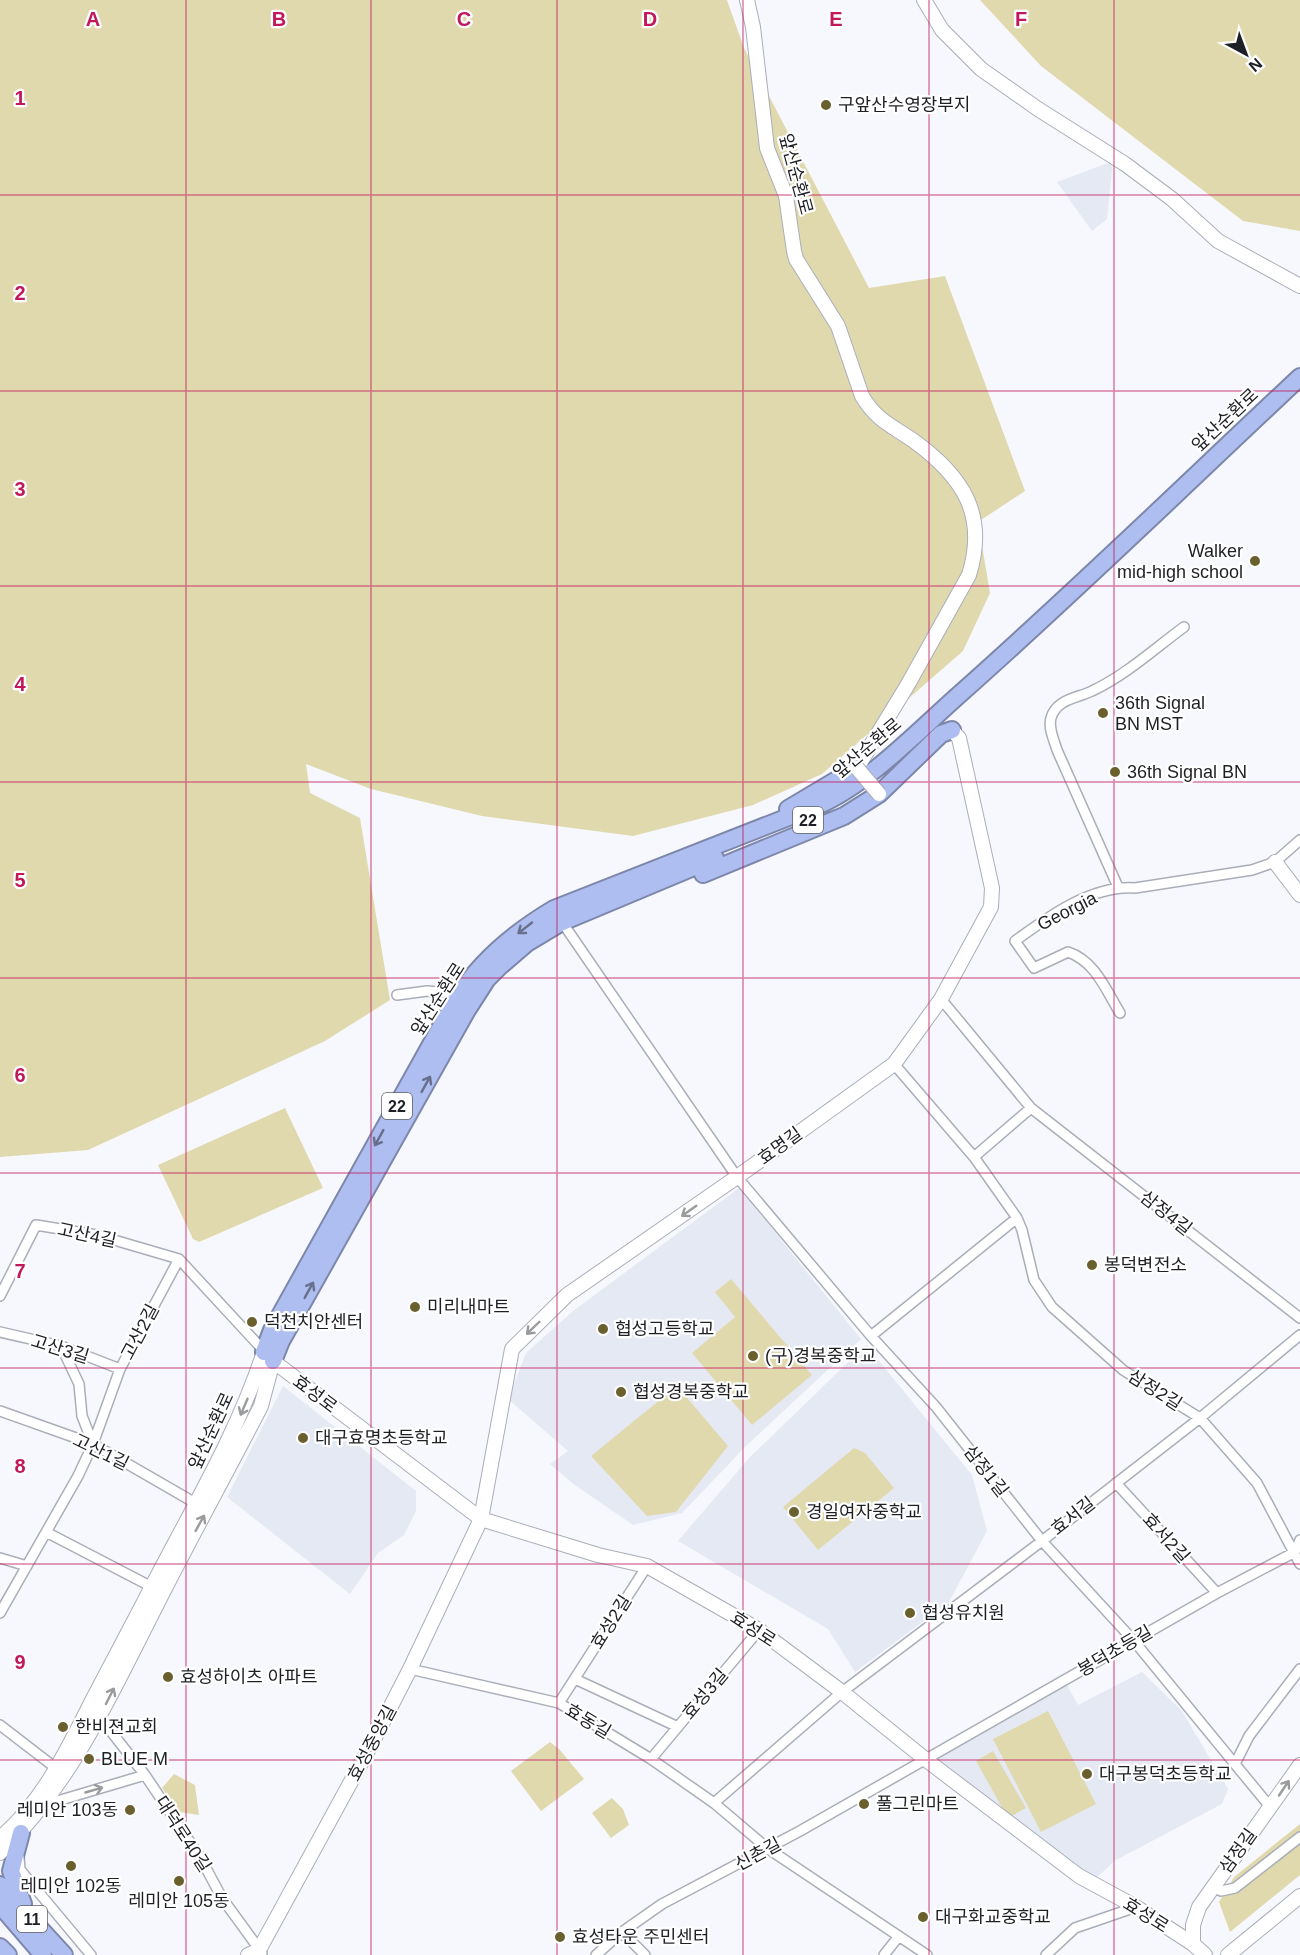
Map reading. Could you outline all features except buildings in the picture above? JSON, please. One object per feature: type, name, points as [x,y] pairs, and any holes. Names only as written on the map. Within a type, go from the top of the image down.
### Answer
[{"type":"highway","name":"앞산순환로","points":[[999,666],[1300,377]]},
{"type":"highway","name":"앞산순환로","points":[[269,1356],[272,1330],[459,994],[490,957],[528,924],[554,909],[578,907],[826,812],[850,796],[999,666],[1300,392]]},
{"type":"highway","points":[[578,907],[644,897],[844,816],[879,794],[941,734],[952,730]]},
{"type":"highway","points":[[578,907],[597,887],[791,808],[856,768]]},
{"type":"highway","name":"앞산순환로","points":[[269,1356],[281,1341],[467,1010],[487,979],[527,943],[562,922],[578,907]]},
{"type":"highway","points":[[19,1840],[11,1871],[16,1890],[27,1913]]},
{"type":"highway","name":"11","points":[[0,1885],[64,1955]]},
{"type":"highway","points":[[0,1895],[52,1955]]},
{"type":"highway","points":[[0,1905],[43,1955]]},
{"type":"highway","points":[[0,1920],[31,1955]]},
{"type":"highway","points":[[0,1947],[8,1955]]},
{"type":"street","name":"앞산순환로","points":[[747,0],[753,27],[766,148],[786,196],[796,259],[838,326],[862,396],[875,416],[913,441],[954,477],[965,491],[973,513],[976,555],[969,575],[907,686],[856,768]]},
{"type":"street","points":[[924,0],[942,30],[981,69],[1038,109],[1125,164],[1172,199],[1218,241],[1297,283]]},
{"type":"street","points":[[1118,887],[1057,750],[1051,733],[1051,718],[1058,707],[1068,699],[1092,692],[1141,662],[1184,627]]},
{"type":"street","name":"효명길","points":[[481,1519],[512,1349],[567,1295],[894,1064],[941,999],[992,907],[992,888],[958,738],[952,730]]},
{"type":"street","points":[[856,768],[879,794]]},
{"type":"street","name":"Georgia","points":[[1120,1013],[1094,970],[1077,955],[1068,952],[1034,968],[1015,940],[1078,901],[1118,887],[1135,888],[1252,870],[1275,862],[1300,840]]},
{"type":"street","points":[[1275,862],[1300,895]]},
{"type":"street","name":"삼정1길","points":[[562,922],[736,1177],[871,1336],[936,1407],[1042,1541],[1134,1641],[1270,1808]]},
{"type":"street","points":[[397,995],[427,991],[459,994]]},
{"type":"street","name":"삼정4길","points":[[941,999],[1031,1108],[1300,1318]]},
{"type":"street","name":"삼정2길","points":[[894,1064],[974,1157],[1017,1218],[1023,1230],[1034,1280],[1052,1308],[1123,1370],[1200,1418],[1257,1483],[1300,1564]]},
{"type":"street","points":[[974,1157],[1031,1108]]},
{"type":"street","points":[[871,1336],[1017,1218]]},
{"type":"street","name":"고산4길","points":[[0,1296],[36,1225],[97,1235],[179,1259]]},
{"type":"street","points":[[179,1259],[269,1356]]},
{"type":"street","name":"고산2길","points":[[0,1613],[78,1476],[93,1444],[120,1369],[179,1259]]},
{"type":"street","name":"고산3길","points":[[0,1332],[61,1346],[120,1369]]},
{"type":"street","name":"효서길","points":[[842,1692],[1200,1418],[1300,1335]]},
{"type":"street","points":[[61,1346],[79,1384],[82,1416],[93,1444]]},
{"type":"street","name":"앞산순환로","points":[[0,1838],[12,1828],[57,1769],[197,1504],[269,1356]]},
{"type":"street","name":"앞산순환로","points":[[0,1853],[19,1840],[61,1782],[99,1716],[261,1406],[269,1356]]},
{"type":"street","name":"효성로","points":[[269,1356],[481,1519],[598,1555],[647,1566],[759,1630],[1079,1876],[1136,1907],[1193,1944],[1205,1955]]},
{"type":"street","name":"고산1길","points":[[0,1412],[93,1444],[197,1504]]},
{"type":"street","name":"효서2길","points":[[1116,1483],[1217,1593]]},
{"type":"street","name":"효성중앙길","points":[[257,1953],[371,1745],[410,1669],[481,1519]]},
{"type":"street","points":[[46,1532],[152,1587]]},
{"type":"street","points":[[1294,1552],[1300,1540]]},
{"type":"street","name":"봉덕초등길","points":[[925,1759],[1217,1593],[1294,1552]]},
{"type":"street","points":[[0,1558],[27,1566]]},
{"type":"street","name":"효성2길","points":[[559,1703],[647,1566]]},
{"type":"street","name":"효성3길","points":[[651,1759],[759,1630]]},
{"type":"street","name":"효동길","points":[[410,1669],[559,1703],[651,1759],[714,1803],[767,1848],[927,1955]]},
{"type":"street","points":[[1235,1764],[1250,1736],[1300,1669]]},
{"type":"street","points":[[575,1679],[678,1727]]},
{"type":"street","points":[[714,1803],[842,1692]]},
{"type":"street","name":"대덕로40길","points":[[99,1716],[145,1775],[200,1857],[222,1898],[257,1953]]},
{"type":"street","points":[[0,1725],[57,1769]]},
{"type":"street","name":"신촌길","points":[[596,1955],[622,1932],[662,1904],[925,1759]]},
{"type":"street","name":"삼정길","points":[[1193,1944],[1195,1917],[1212,1887],[1300,1765]]},
{"type":"street","points":[[44,1804],[145,1775]]},
{"type":"street","points":[[1212,1887],[1221,1891],[1235,1888],[1300,1837]]},
{"type":"street","points":[[19,1840],[20,1869],[91,1955]]},
{"type":"street","points":[[1228,1955],[1300,1896]]},
{"type":"street","points":[[1047,1955],[1075,1928],[1136,1907]]},
{"type":"street","points":[[622,1932],[645,1955]]},
{"type":"street","points":[[884,1955],[899,1936]]},
{"type":"shaded area","points":[[0,0],[727,0],[744,48],[869,288],[945,276],[1025,491],[978,522],[990,593],[963,651],[822,774],[753,805],[633,836],[482,816],[371,789],[306,764],[310,793],[360,818],[390,1000],[325,1041],[88,1150],[0,1157]]},
{"type":"shaded area","points":[[980,0],[1300,0],[1300,231],[1243,221],[1041,66]]},
{"type":"shaded area","points":[[1113,161],[1107,219],[1092,231],[1057,182]]},
{"type":"shaded area","points":[[285,1108],[323,1188],[199,1242],[193,1239],[158,1165]]},
{"type":"shaded area","points":[[739,1188],[861,1339],[747,1445],[682,1513],[633,1525],[572,1483],[550,1464],[568,1451],[508,1399],[526,1353],[573,1311]]},
{"type":"shaded area","points":[[731,1279],[812,1375],[752,1425],[692,1353],[735,1317],[715,1292]]},
{"type":"shaded area","points":[[866,1345],[972,1475],[987,1531],[949,1602],[855,1672],[828,1629],[678,1541],[750,1457]]},
{"type":"shaded area","name":"대구효명초등학교","points":[[283,1386],[416,1491],[416,1511],[404,1535],[378,1553],[350,1594],[227,1497]]},
{"type":"shaded area","points":[[677,1386],[728,1446],[676,1512],[647,1516],[591,1456]]},
{"type":"shaded area","points":[[854,1448],[865,1453],[894,1488],[818,1550],[783,1507]]},
{"type":"shaded area","name":"대구봉덕초등학교","points":[[1142,1672],[1182,1711],[1228,1789],[1222,1804],[1116,1860],[1095,1879],[935,1759],[1067,1685],[1078,1705]]},
{"type":"shaded area","points":[[1048,1711],[1096,1804],[1041,1832],[993,1739]]},
{"type":"shaded area","points":[[550,1742],[559,1749],[584,1779],[541,1811],[511,1771]]},
{"type":"shaded area","points":[[993,1751],[1026,1808],[1008,1818],[976,1761]]},
{"type":"shaded area","points":[[174,1774],[195,1785],[199,1815],[179,1812],[162,1788]]},
{"type":"shaded area","points":[[612,1798],[623,1809],[629,1825],[611,1838],[592,1813]]},
{"type":"shaded area","points":[[1300,1824],[1300,1875],[1230,1932],[1219,1902],[1234,1877]]},
{"type":"place","name":"구앞산수영장부지","points":[[826,105]]},
{"type":"place","name":"Walker mid-high school","points":[[1255,561]]},
{"type":"place","name":"36th Signal BN MST","points":[[1103,713]]},
{"type":"place","name":"36th Signal BN","points":[[1115,772]]},
{"type":"place","name":"봉덕변전소","points":[[1092,1265]]},
{"type":"place","name":"미리내마트","points":[[415,1307]]},
{"type":"place","name":"덕천치안센터","points":[[252,1322]]},
{"type":"place","name":"협성고등학교","points":[[603,1329]]},
{"type":"place","name":"(구)경복중학교","points":[[753,1356]]},
{"type":"place","name":"협성경복중학교","points":[[621,1392]]},
{"type":"place","name":"대구효명초등학교","points":[[303,1438]]},
{"type":"place","name":"경일여자중학교","points":[[794,1512]]},
{"type":"place","name":"협성유치원","points":[[910,1613]]},
{"type":"place","name":"효성하이츠 아파트","points":[[168,1677]]},
{"type":"place","name":"한비젼교회","points":[[63,1727]]},
{"type":"place","name":"BLUE M","points":[[89,1759]]},
{"type":"place","name":"대구봉덕초등학교","points":[[1087,1774]]},
{"type":"place","name":"풀그린마트","points":[[864,1804]]},
{"type":"place","name":"레미안 103동","points":[[130,1810]]},
{"type":"place","name":"레미안 102동","points":[[71,1866]]},
{"type":"place","name":"레미안 105동","points":[[179,1881]]},
{"type":"place","name":"대구화교중학교","points":[[923,1917]]},
{"type":"place","name":"효성타운 주민센터","points":[[560,1937]]}]
